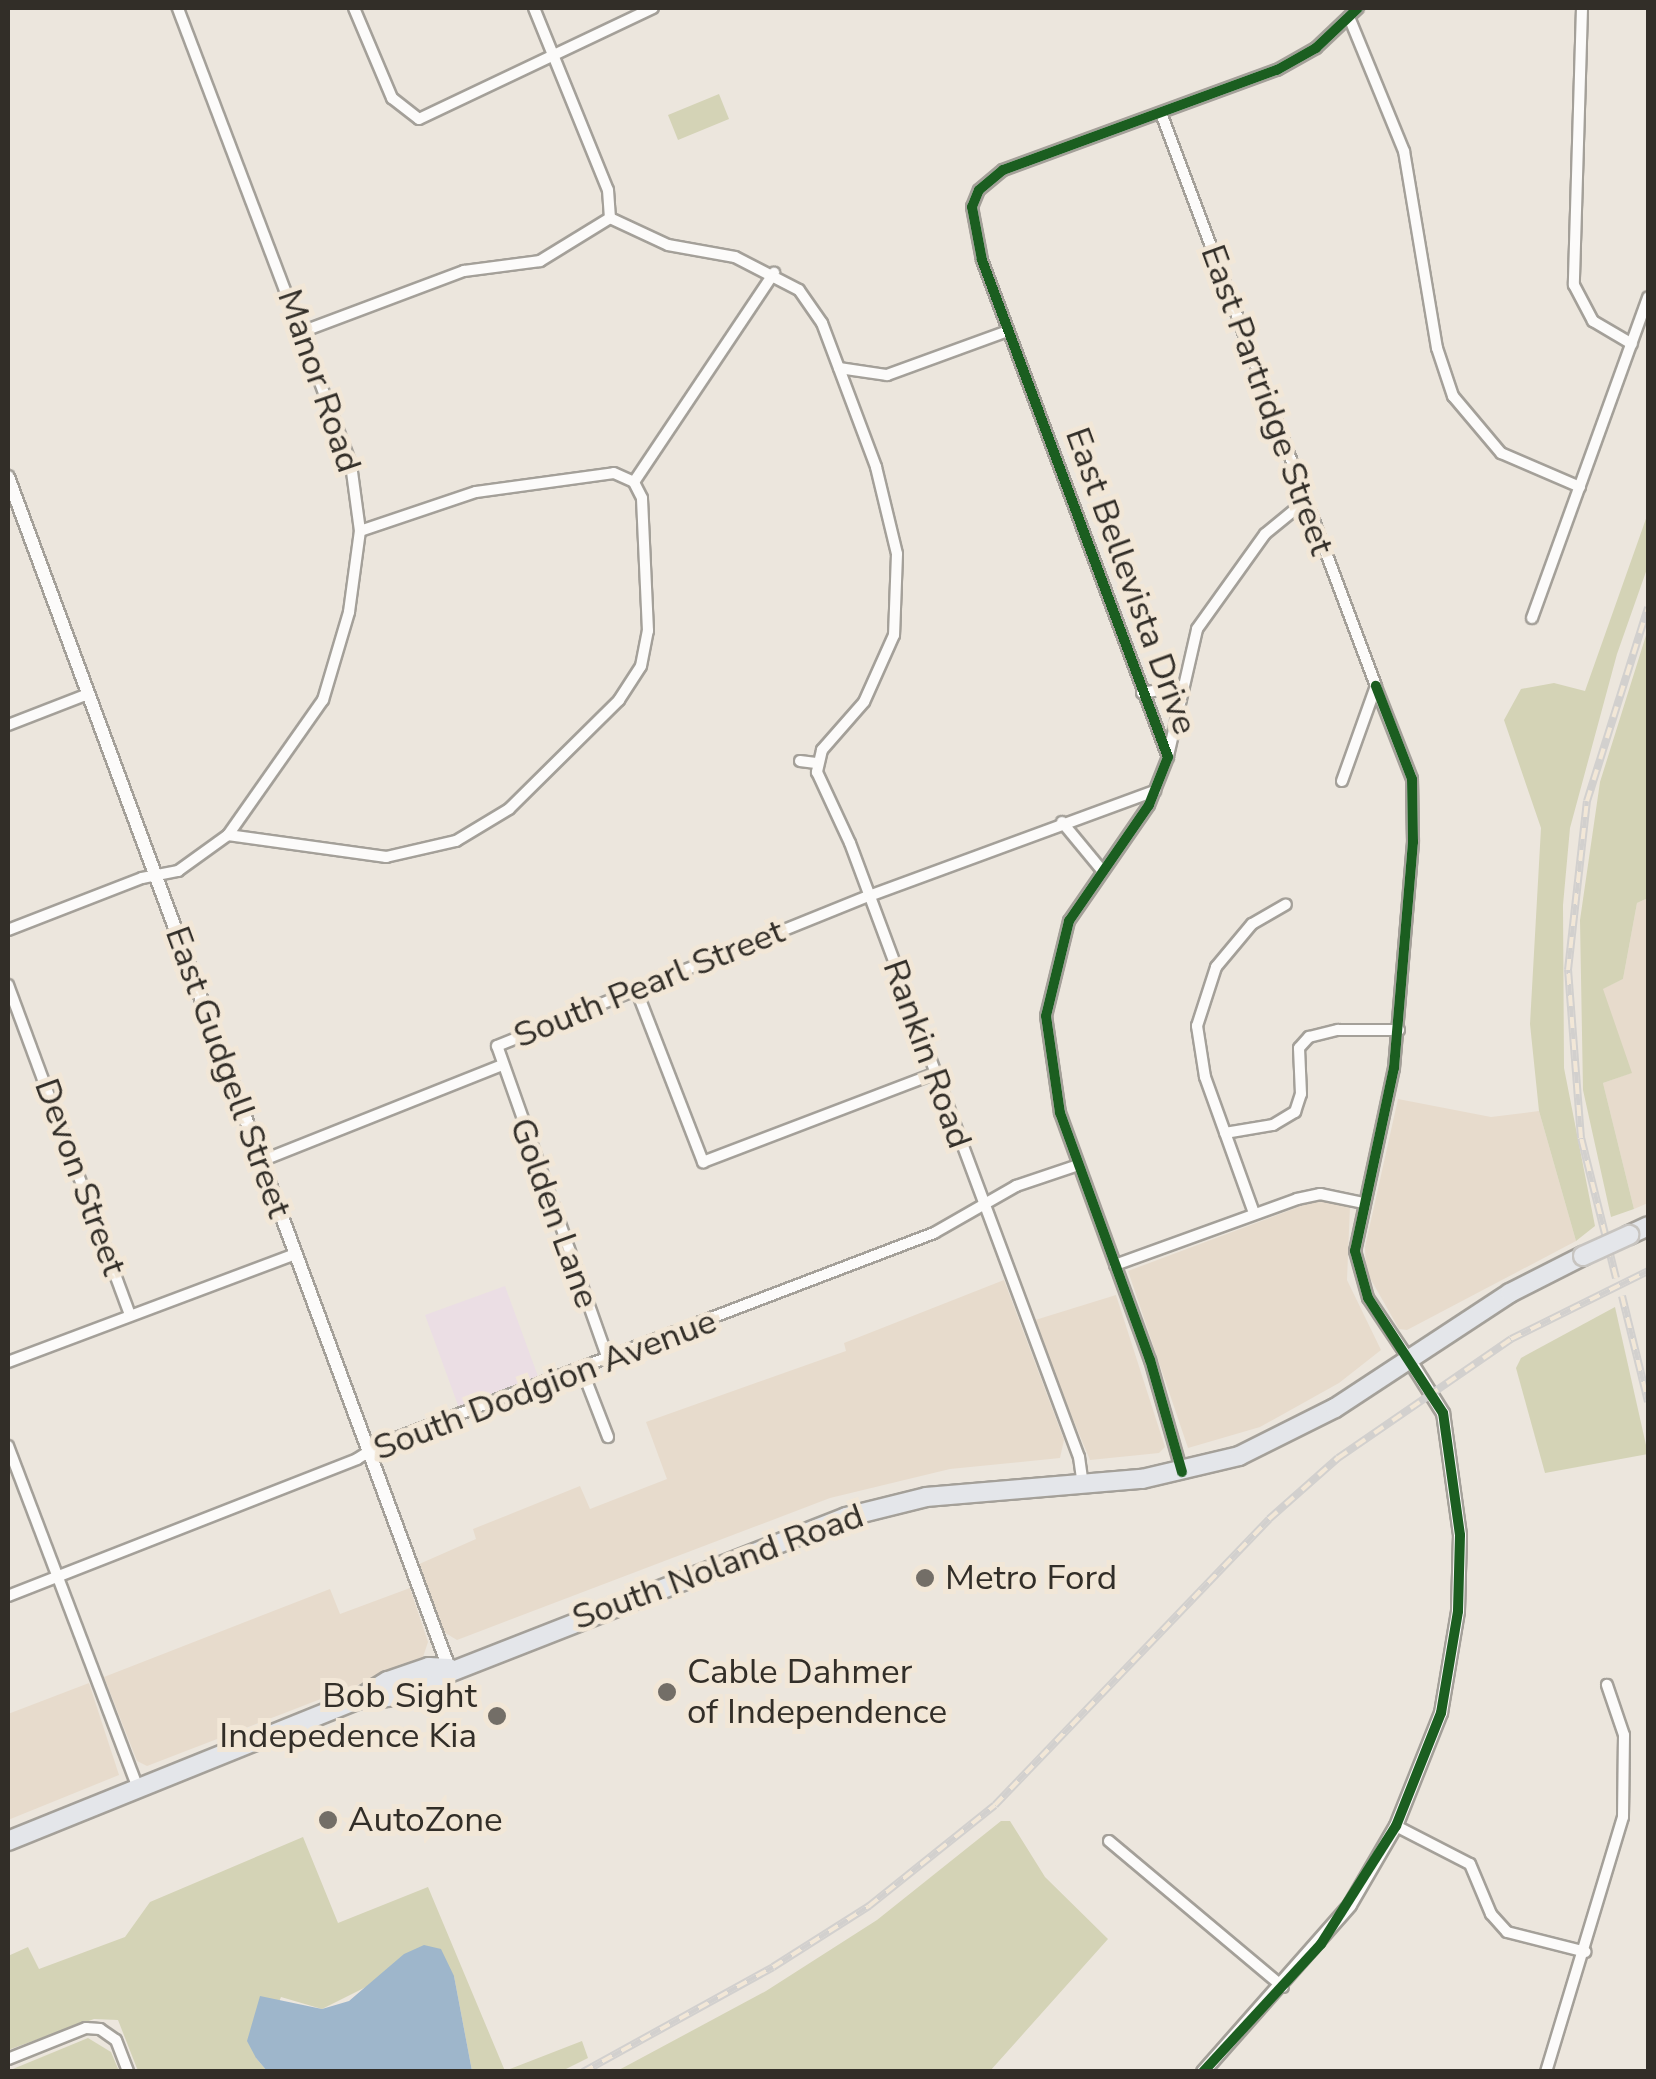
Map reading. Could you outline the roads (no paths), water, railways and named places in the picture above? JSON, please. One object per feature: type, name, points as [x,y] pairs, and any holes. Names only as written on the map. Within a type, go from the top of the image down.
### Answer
[{"type":"main road","name":"South Noland Road","points":[[8,1841],[363,1698],[428,1667],[449,1668],[846,1517],[926,1497],[1182,1472],[1292,1433],[1510,1293],[1648,1226]]},
{"type":"street","name":"Manor Road","points":[[8,930],[142,878],[156,879],[197,860],[228,834],[323,700],[349,612],[360,531],[351,464],[304,331],[178,8]]},
{"type":"street","points":[[354,8],[392,98],[419,119],[653,8]]},
{"type":"street","points":[[534,8],[608,190],[610,218]]},
{"type":"street","points":[[1161,112],[1277,70],[1316,48],[1358,8]]},
{"type":"street","points":[[1582,8],[1574,285],[1593,321],[1632,344]]},
{"type":"street","points":[[1348,17],[1404,151],[1437,348],[1454,396],[1501,453],[1580,488]]},
{"type":"street","name":"East Bellevista Drive","points":[[1161,112],[1003,170],[979,190],[972,207],[974,235],[1008,331],[1168,757],[1155,792],[1100,868],[1063,938],[1046,1016],[1060,1112],[1182,1472]]},
{"type":"street","name":"East Partridge Street","points":[[1161,112],[1304,502],[1405,754],[1414,816],[1399,1030],[1356,1264],[1368,1298],[1409,1359]]},
{"type":"street","points":[[304,331],[464,271],[540,260],[610,218]]},
{"type":"street","points":[[610,218],[668,245],[735,257],[774,273],[810,303],[876,466],[898,554],[892,640],[864,702],[816,763],[800,761]]},
{"type":"street","points":[[228,834],[386,857],[456,841],[509,808],[619,700],[640,666],[648,575],[634,482],[774,273]]},
{"type":"street","points":[[1532,618],[1648,297]]},
{"type":"street","points":[[839,368],[888,375],[1008,331]]},
{"type":"street","points":[[360,531],[476,492],[614,474],[634,482]]},
{"type":"street","name":"East Gudgell Street","points":[[8,477],[449,1668]]},
{"type":"street","points":[[1168,757],[1188,648],[1210,608],[1265,534],[1304,502]]},
{"type":"street","points":[[1142,692],[1180,686]]},
{"type":"street","points":[[1342,781],[1376,686]]},
{"type":"street","points":[[8,725],[88,694]]},
{"type":"street","name":"Rankin Road","points":[[816,763],[1079,1456],[1083,1484]]},
{"type":"street","name":"South Pearl Street","points":[[261,1161],[500,1066],[500,1043],[1062,822],[1155,792]]},
{"type":"street","points":[[1062,822],[1100,868]]},
{"type":"street","points":[[1254,1213],[1198,1048],[1201,1002],[1230,949],[1252,924],[1286,904]]},
{"type":"street","name":"Devon Street","points":[[8,985],[130,1314]]},
{"type":"street","points":[[636,989],[703,1162],[934,1074]]},
{"type":"street","points":[[1225,1133],[1273,1126],[1295,1112],[1302,1094],[1299,1048],[1309,1037],[1338,1030],[1399,1030]]},
{"type":"street","name":"Golden Lane","points":[[500,1066],[608,1359]]},
{"type":"street","name":"South Dodgion Avenue","points":[[8,1596],[934,1233],[984,1206],[1078,1165]]},
{"type":"street","points":[[1115,1266],[1254,1213],[1320,1194],[1364,1204]]},
{"type":"street","points":[[8,1362],[295,1254]]},
{"type":"street","points":[[1203,2072],[1283,1988],[1350,1905],[1396,1826],[1440,1712],[1458,1611],[1460,1554],[1443,1413],[1409,1359]]},
{"type":"street","points":[[582,1370],[608,1437]]},
{"type":"street","points":[[8,1446],[138,1790]]},
{"type":"street","points":[[1546,2072],[1616,1848],[1628,1775],[1624,1734],[1607,1685]]},
{"type":"street","points":[[1396,1826],[1470,1864],[1491,1914],[1507,1932],[1586,1952]]},
{"type":"street","points":[[1109,1841],[1283,1988]]},
{"type":"street","points":[[8,2059],[86,2028],[103,2030],[116,2040],[128,2072]]},
{"type":"water","points":[[424,1945],[441,1949],[454,1976],[472,2071],[267,2071],[256,2058],[247,2041],[260,1996],[322,2009],[349,2001],[404,1954]]},
{"type":"railway","points":[[1616,1278],[1581,1138],[1568,970],[1587,801],[1648,607]]},
{"type":"railway","points":[[583,2072],[773,1967],[869,1906],[995,1805],[1269,1519],[1338,1458],[1511,1339],[1648,1271]]},
{"type":"railway","points":[[1622,1296],[1648,1402]]},
{"type":"place","name":"Metro Ford","points":[[925,1578]]},
{"type":"place","name":"Cable Dahmer of Independence","points":[[667,1692]]},
{"type":"place","name":"Bob Sight Indepedence Kia","points":[[497,1716]]},
{"type":"place","name":"AutoZone","points":[[328,1820]]}]
